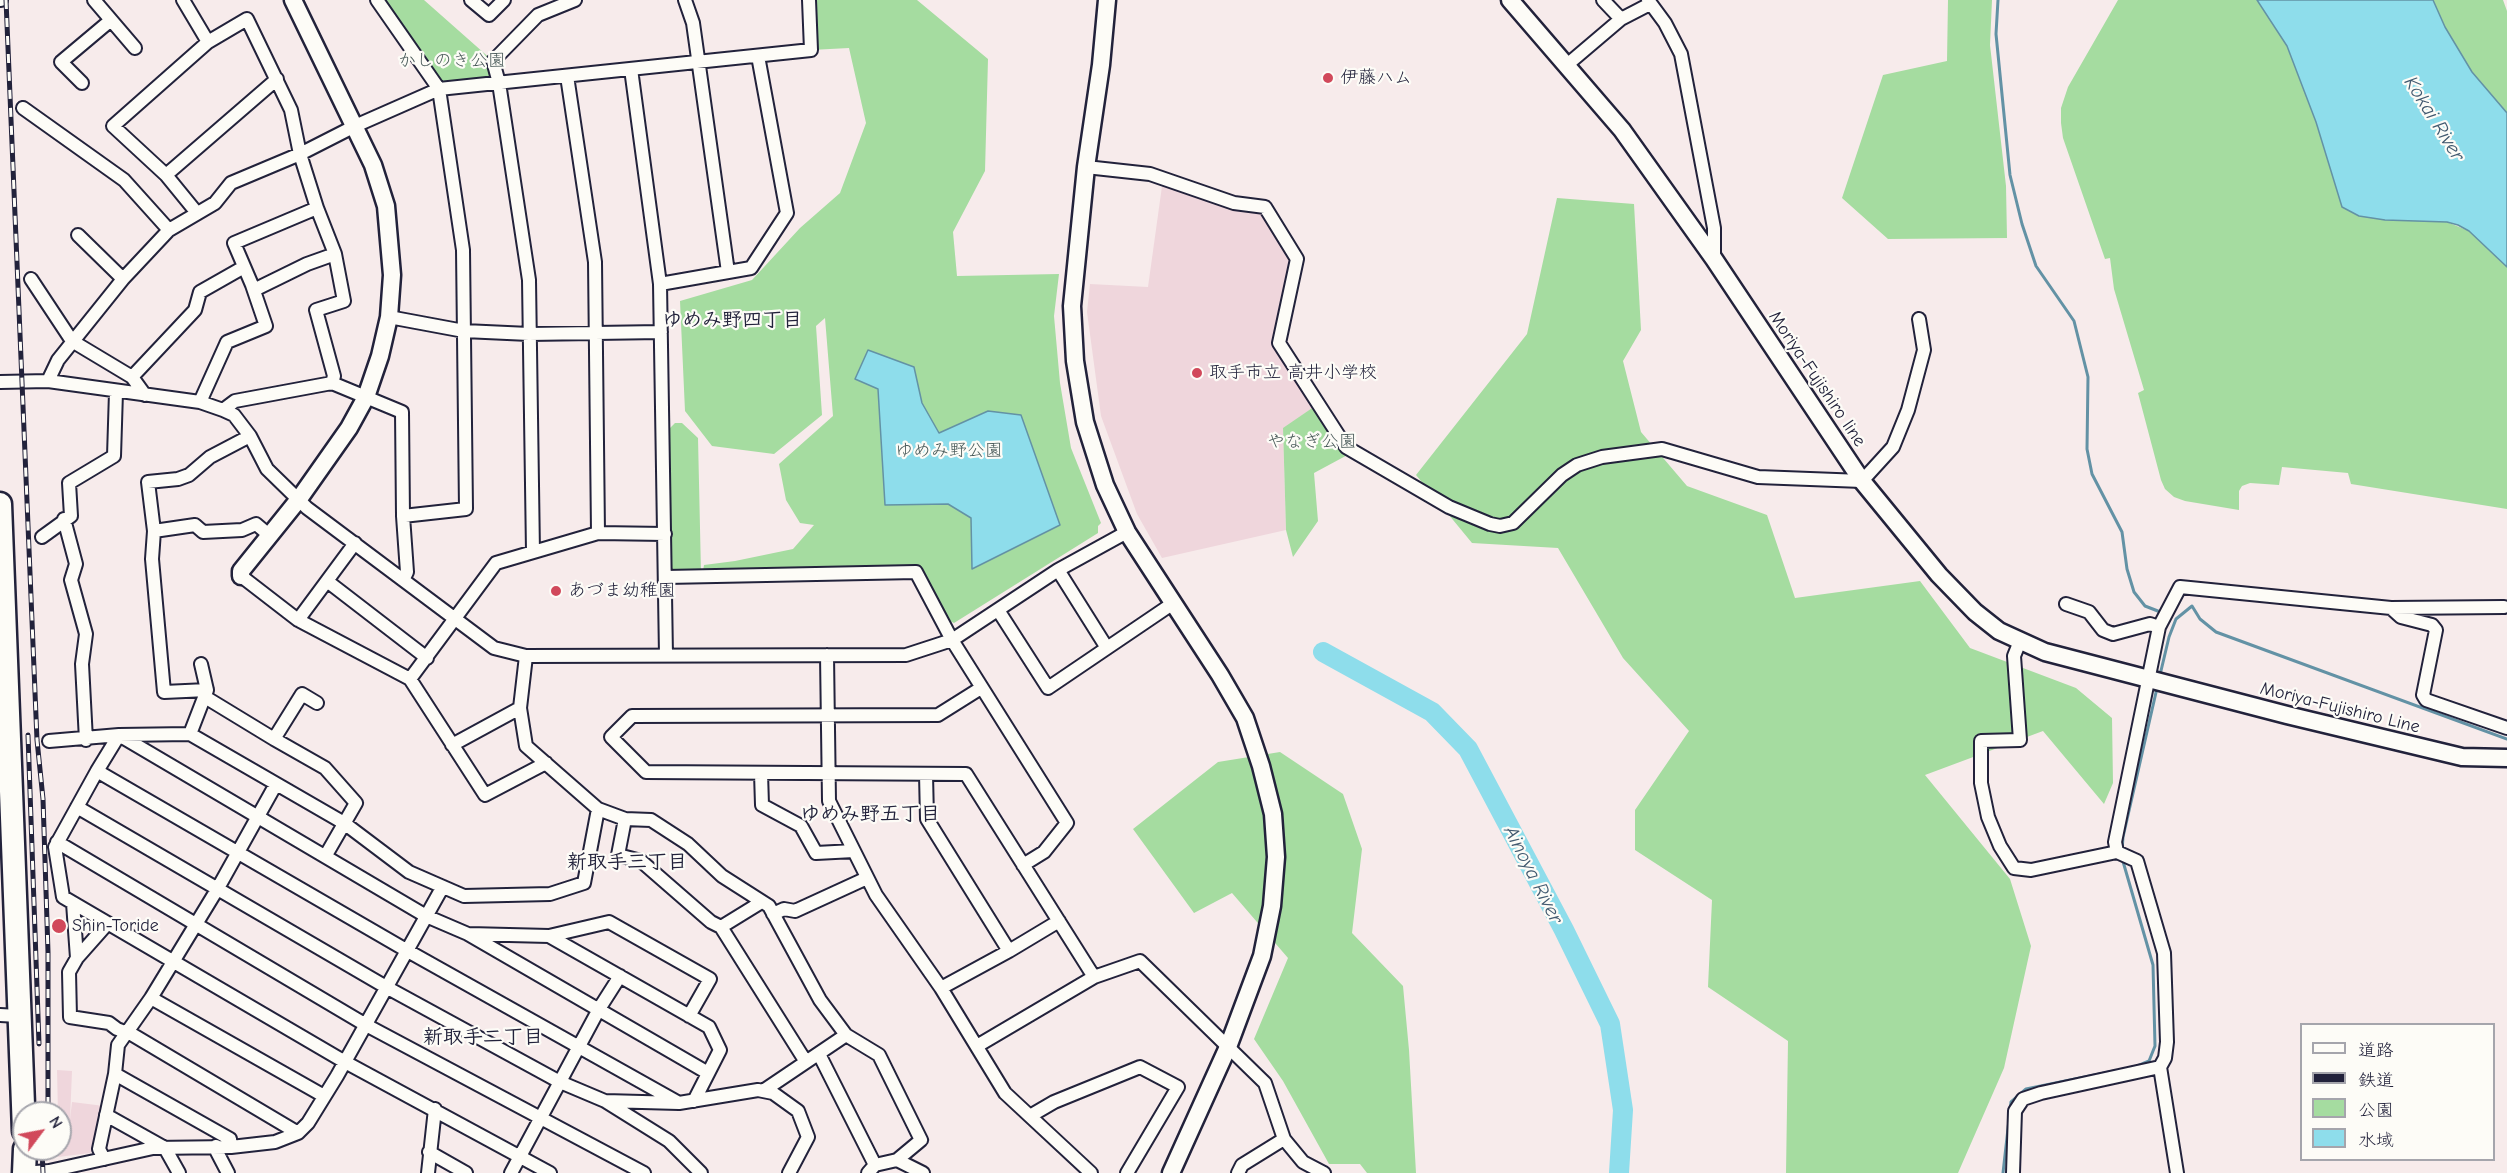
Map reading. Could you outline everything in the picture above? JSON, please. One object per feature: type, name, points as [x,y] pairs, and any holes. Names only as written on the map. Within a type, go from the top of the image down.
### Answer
[{"type":"highway","points":[[0,504],[9,902],[9,1016],[20,1101]]},
{"type":"street","points":[[94,0],[135,48]]},
{"type":"street","points":[[183,0],[208,42]]},
{"type":"street","points":[[293,0],[373,165],[386,206],[393,275],[389,318],[380,356],[366,397],[349,428],[299,499],[241,571],[242,576],[298,620],[410,679],[485,795],[546,763]]},
{"type":"street","points":[[377,0],[439,89],[463,250],[466,509],[403,516]]},
{"type":"street","points":[[471,0],[489,15],[504,0]]},
{"type":"street","points":[[533,552],[529,280],[499,83],[493,61],[538,15],[575,0]]},
{"type":"street","points":[[685,0],[693,23],[728,272]]},
{"type":"street","points":[[48,381],[58,360],[123,279],[169,230],[215,203],[231,183],[300,154],[355,126],[439,89],[811,50],[809,0]]},
{"type":"street","points":[[1107,0],[1071,306],[1075,361],[1085,422],[1105,485],[1127,532],[1220,675],[1245,718],[1262,766],[1273,814],[1276,858],[1272,906],[1262,956],[1228,1047],[1171,1173]]},
{"type":"street","name":"Moriya-Fujishiro line","points":[[1510,0],[1568,64],[1622,130],[1714,259],[1862,481],[1939,575],[1975,612],[1999,631],[2020,642],[2045,652],[2155,680]]},
{"type":"street","points":[[1603,0],[1621,19]]},
{"type":"street","points":[[1568,64],[1621,19],[1649,2],[1665,23],[1682,54],[1714,228],[1714,259]]},
{"type":"street","points":[[198,213],[166,175],[113,126],[208,42],[247,19],[291,110],[300,154],[334,254],[344,301],[316,310],[334,376],[332,383]]},
{"type":"street","points":[[82,83],[61,62],[111,20]]},
{"type":"street","points":[[660,284],[751,268],[787,213],[758,56]]},
{"type":"street","points":[[631,69],[660,284],[666,655]]},
{"type":"street","points":[[567,76],[595,262],[598,533]]},
{"type":"street","points":[[166,175],[277,79]]},
{"type":"street","points":[[23,108],[124,180],[169,230]]},
{"type":"street","points":[[1086,167],[1150,174],[1234,203],[1265,207],[1297,259],[1279,343],[1346,447],[1449,507],[1500,526],[1514,523],[1576,465],[1602,457],[1662,449],[1758,477],[1862,481],[1893,447],[1908,410],[1924,350],[1919,319]]},
{"type":"street","points":[[200,402],[227,342],[266,326],[234,243],[317,208]]},
{"type":"street","points":[[78,235],[123,279]]},
{"type":"street","points":[[254,290],[307,264],[334,254]]},
{"type":"street","points":[[132,377],[195,310],[200,292],[244,267]]},
{"type":"street","points":[[32,279],[72,341],[132,377],[144,395]]},
{"type":"street","points":[[389,318],[464,331],[530,334],[661,332]]},
{"type":"street","points":[[0,382],[48,381],[200,402],[234,415],[250,436],[261,461],[299,499],[494,648],[526,656],[906,655],[952,640],[1058,570],[1127,532]]},
{"type":"street","points":[[223,410],[235,401],[332,383],[402,412],[403,516],[407,572],[403,580]]},
{"type":"street","points":[[42,537],[71,516],[69,483],[114,456],[116,392]]},
{"type":"street","points":[[250,436],[210,457],[189,476],[148,482],[154,531],[152,559],[164,692],[206,693],[274,739],[325,768],[356,803],[326,855]]},
{"type":"street","points":[[64,519],[76,564],[70,580],[86,634],[82,664],[86,740]]},
{"type":"street","points":[[154,531],[195,525],[204,532],[242,530],[256,524],[270,535]]},
{"type":"street","points":[[410,679],[496,563],[598,533],[665,534]]},
{"type":"street","points":[[298,620],[356,543]]},
{"type":"street","points":[[1058,570],[1107,648]]},
{"type":"street","points":[[666,577],[916,572],[952,640],[1067,823],[1044,852],[1023,865]]},
{"type":"street","points":[[327,580],[427,658]]},
{"type":"street","points":[[2177,1173],[2160,1067],[2165,1058],[2167,1042],[2164,953],[2137,861],[2122,854],[2115,842],[2155,680],[2161,624],[2180,587],[2391,608],[2504,607]]},
{"type":"street","points":[[998,610],[1048,688],[1172,604]]},
{"type":"street","points":[[2066,604],[2089,612],[2103,630],[2113,634],[2150,624],[2161,624]]},
{"type":"street","points":[[2391,608],[2401,617],[2432,625],[2436,630],[2423,694],[2426,700],[2507,728]]},
{"type":"street","points":[[2020,642],[2014,656],[2020,740],[1981,741],[1981,783],[1989,817],[2000,846],[2014,868],[2031,870],[2122,854]]},
{"type":"street","points":[[826,655],[829,801],[876,896],[940,988],[1005,1093],[1091,1173]]},
{"type":"street","points":[[526,656],[520,708],[526,746],[598,809],[625,819],[651,820],[688,844],[722,876],[760,903],[769,906],[820,1000],[846,1035],[879,1054],[921,1140],[897,1160],[872,1169],[819,1054]]},
{"type":"street","points":[[190,734],[206,693],[201,664]]},
{"type":"street","name":"Moriya-Fujishiro Line","points":[[2155,680],[2415,747],[2462,757],[2507,758]]},
{"type":"street","points":[[981,688],[938,715],[632,716],[611,737],[646,772],[966,774],[1094,977]]},
{"type":"street","points":[[274,739],[302,694],[317,703]]},
{"type":"street","points":[[452,745],[520,708]]},
{"type":"street","points":[[49,741],[86,740],[119,735],[190,734],[344,823],[409,872],[464,896],[550,894],[584,883],[598,809]]},
{"type":"street","points":[[119,735],[55,847],[63,897],[345,1062],[550,1173]]},
{"type":"street","points":[[119,735],[426,916],[468,934],[708,1073]]},
{"type":"street","points":[[97,771],[406,950],[680,1103]]},
{"type":"street","points":[[762,773],[762,805],[801,826],[816,853],[854,851]]},
{"type":"street","points":[[926,774],[927,819],[1009,951]]},
{"type":"street","points":[[104,1158],[99,1149],[115,1074],[118,1045],[151,998],[218,888],[276,784]]},
{"type":"street","points":[[77,807],[386,987],[560,1082],[604,1101],[669,1141],[701,1173]]},
{"type":"street","points":[[625,819],[618,855],[641,861],[711,922],[721,927],[806,1062]]},
{"type":"street","points":[[57,842],[366,1025],[644,1173]]},
{"type":"street","points":[[773,914],[784,909],[795,911],[867,878]]},
{"type":"street","points":[[24,1173],[49,1170],[153,1148],[231,1147],[274,1142],[298,1133],[308,1123],[345,1062],[442,888]]},
{"type":"street","points":[[73,903],[77,958]]},
{"type":"street","points":[[721,927],[760,903]]},
{"type":"street","points":[[940,988],[1059,921]]},
{"type":"street","points":[[468,934],[549,936],[609,922],[710,979],[689,1016]]},
{"type":"street","points":[[108,923],[77,958],[69,972],[70,1017],[109,1023],[127,1032],[298,1133]]},
{"type":"street","points":[[549,936],[709,1026],[720,1050],[694,1101]]},
{"type":"street","points":[[977,1046],[1094,977],[1140,961],[1265,1083],[1284,1139],[1303,1162],[1324,1173]]},
{"type":"street","points":[[511,1173],[599,1009],[620,976]]},
{"type":"street","points":[[151,998],[324,1096]]},
{"type":"street","points":[[763,1091],[846,1035]]},
{"type":"street","points":[[1030,1116],[1054,1102],[1140,1067],[1178,1087],[1127,1173]]},
{"type":"street","points":[[2013,1173],[2014,1111],[2023,1099],[2160,1067]]},
{"type":"street","points":[[115,1074],[230,1139],[231,1147]]},
{"type":"street","points":[[604,1101],[680,1103],[758,1090],[773,1093],[798,1111],[808,1137],[789,1173]]},
{"type":"street","points":[[428,1173],[435,1109]]},
{"type":"street","points":[[106,1115],[165,1148],[179,1173]]},
{"type":"street","points":[[1238,1173],[1242,1165],[1284,1139]]},
{"type":"street","points":[[216,1146],[228,1173]]},
{"type":"street","points":[[429,1152],[466,1173]]},
{"type":"street","points":[[897,1160],[923,1173]]},
{"type":"shaded area","name":"取手市立 高井小学校","points":[[1163,179],[1263,209],[1292,258],[1279,343],[1318,404],[1283,429],[1286,530],[1162,558],[1137,514],[1101,416],[1087,312],[1090,284],[1148,287]]},
{"type":"shaded area","points":[[57,1070],[72,1071],[71,1101],[58,1101]]},
{"type":"shaded area","points":[[72,1102],[104,1106],[95,1150],[90,1153],[72,1155]]},
{"type":"green space","name":"かしのき公園","points":[[377,0],[424,0],[493,61],[499,83],[439,89]]},
{"type":"green space","name":"ゆめみ野公園","points":[[809,0],[917,0],[988,59],[985,171],[953,232],[957,276],[1059,274],[1054,316],[1060,383],[1071,448],[1101,523],[1098,526],[1098,533],[954,623],[950,621],[917,568],[703,571],[704,565],[793,549],[814,525],[800,523],[786,500],[779,464],[833,416],[825,318],[816,326],[822,415],[774,454],[712,446],[685,411],[680,301],[752,280],[800,228],[840,193],[866,123],[849,48],[811,50]]},
{"type":"green space","points":[[1948,0],[1992,0],[1990,45],[2006,186],[2007,238],[1888,239],[1842,198],[1883,75],[1947,61]]},
{"type":"green space","points":[[2118,0],[2257,0],[2287,46],[2316,122],[2447,222],[2469,231],[2507,267],[2507,509],[2351,484],[2348,473],[2282,467],[2279,485],[2250,483],[2242,486],[2239,491],[2239,510],[2185,501],[2174,497],[2165,489],[2138,393],[2144,390],[2114,289],[2110,258],[2105,259],[2063,138],[2061,123],[2061,108],[2068,87]]},
{"type":"green space","points":[[2433,0],[2503,0],[2507,11],[2507,113],[2472,72],[2445,27]]},
{"type":"green space","points":[[1557,198],[1634,204],[1641,330],[1623,361],[1641,432],[1687,486],[1767,515],[1795,598],[1920,581],[1970,648],[2076,688],[2112,718],[2113,783],[2104,804],[2043,731],[1925,775],[2010,879],[2031,946],[2004,1068],[1958,1173],[1786,1173],[1788,1041],[1708,987],[1712,900],[1635,850],[1635,810],[1689,731],[1623,658],[1558,548],[1472,543],[1416,475],[1527,334]]},
{"type":"green space","name":"やなぎ公園","points":[[1318,404],[1353,452],[1314,473],[1318,521],[1293,557],[1286,530],[1283,428]]},
{"type":"green space","points":[[675,423],[682,423],[698,438],[701,573],[674,573],[671,569],[669,429]]},
{"type":"green space","points":[[1280,752],[1343,794],[1362,849],[1352,933],[1403,986],[1416,1173],[1367,1173],[1360,1164],[1329,1164],[1283,1081],[1254,1039],[1288,958],[1232,893],[1194,913],[1133,829],[1218,762]]},
{"type":"water","name":"Kokai River","points":[[2257,0],[2433,0],[2445,27],[2472,72],[2507,113],[2507,267],[2469,231],[2458,225],[2447,222],[2385,220],[2359,216],[2342,207],[2316,122],[2287,46]]},
{"type":"water","points":[[868,350],[914,367],[922,403],[939,433],[988,411],[1021,415],[1060,525],[972,569],[971,518],[948,504],[885,505],[878,389],[855,379]]},
{"type":"waterway","points":[[1998,0],[1996,34],[2010,175],[2022,224],[2036,266],[2074,321],[2088,377],[2087,449],[2092,474],[2122,532],[2127,569],[2134,592],[2145,606],[2163,613]]},
{"type":"waterway","points":[[2160,675],[2176,619],[2192,606],[2200,619],[2216,632],[2507,739]]},
{"type":"waterway","name":"Ainoya River","points":[[1323,652],[1432,712],[1468,749],[1564,930],[1610,1024],[1623,1110],[1619,1173]]},
{"type":"waterway","points":[[2122,851],[2123,837],[2157,688]]},
{"type":"waterway","points":[[2122,858],[2153,965],[2155,1046],[2149,1061],[2135,1067]]},
{"type":"waterway","points":[[2003,1173],[2011,1102],[2026,1089],[2114,1071]]},
{"type":"railway","points":[[6,0],[37,740],[43,799],[48,952],[48,1101]]},
{"type":"railway","points":[[28,735],[39,1044]]},
{"type":"railway","points":[[42,1161],[43,1173]]},
{"type":"place","name":"伊藤ハム","points":[[1328,78]]},
{"type":"place","name":"取手市立 高井小学校","points":[[1197,373]]},
{"type":"place","name":"あづま幼稚園","points":[[556,591]]},
{"type":"place","name":"Shin-Toride","points":[[59,926]]},
{"type":"district","name":"ゆめみ野四丁目","points":[[732,320]]},
{"type":"district","name":"ゆめみ野五丁目","points":[[870,814]]},
{"type":"district","name":"新取手三丁目","points":[[627,862]]},
{"type":"district","name":"新取手二丁目","points":[[483,1037]]}]
